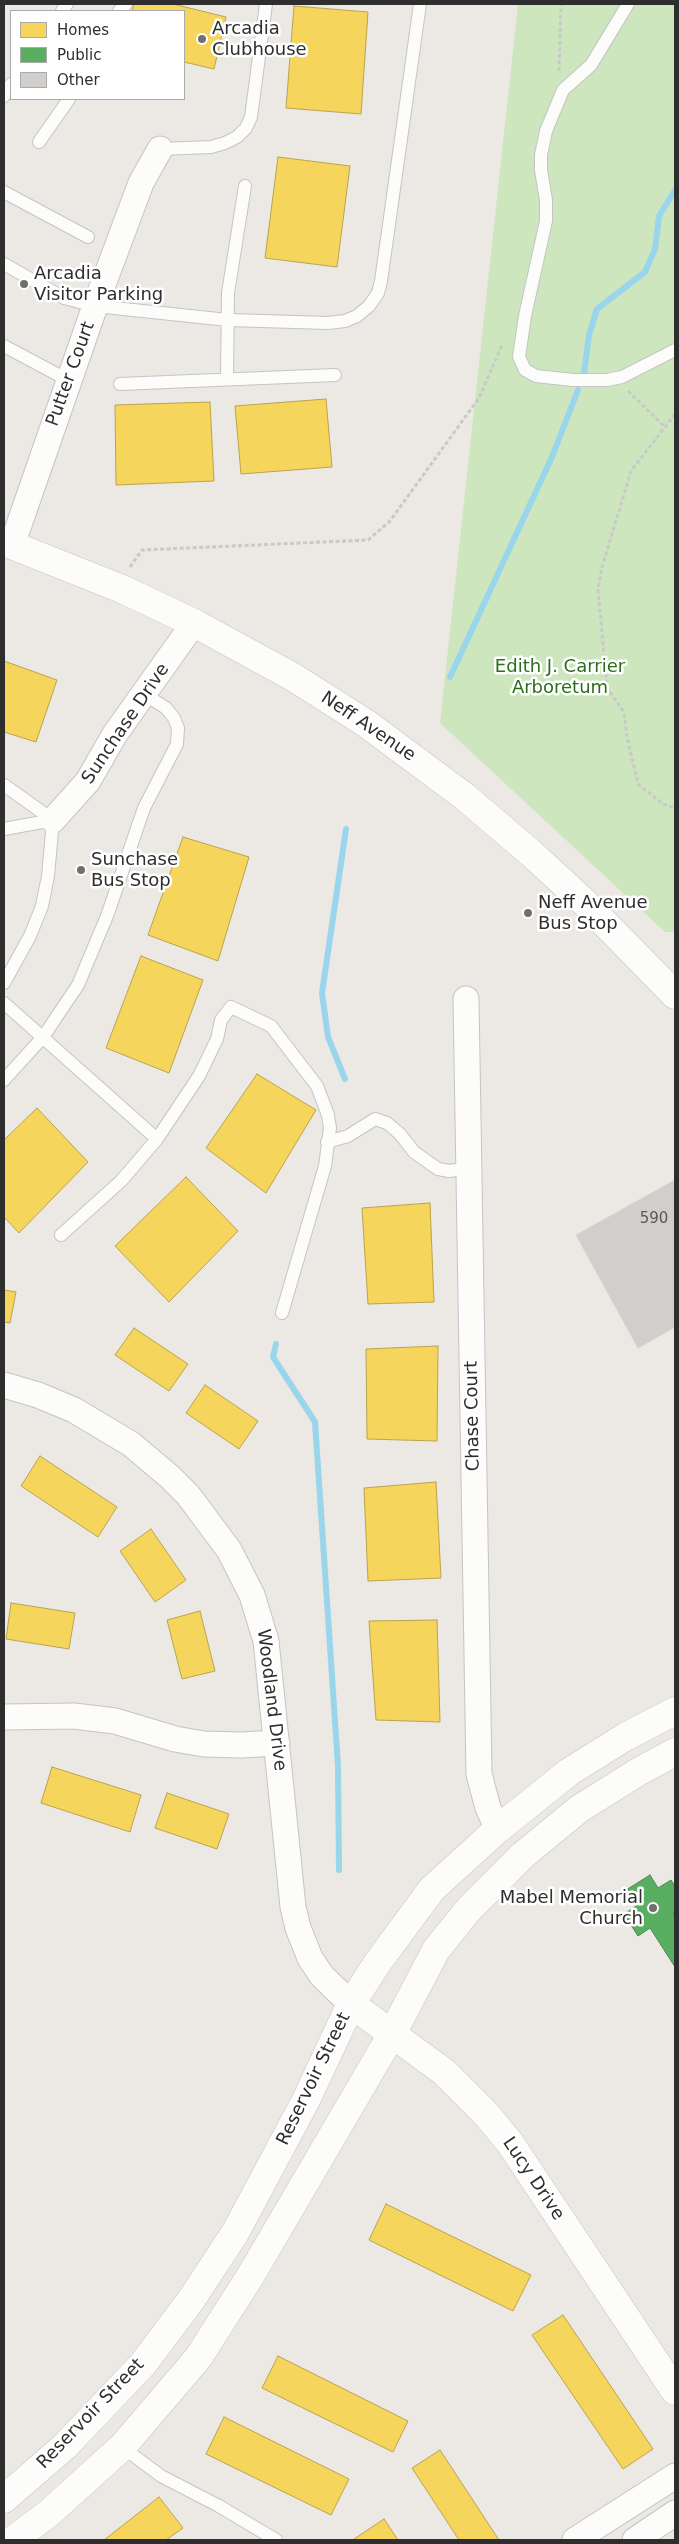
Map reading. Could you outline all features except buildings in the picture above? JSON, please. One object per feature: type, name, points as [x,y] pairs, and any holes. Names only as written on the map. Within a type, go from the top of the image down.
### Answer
[{"type":"main road","name":"Neff Avenue","points":[[8,544],[122,589],[194,623],[324,696],[444,781],[545,866],[675,995]]},
{"type":"main road","name":"Reservoir Street","points":[[4,2499],[65,2446],[143,2364],[191,2300],[239,2225],[306,2100],[351,2004],[378,1962],[432,1889],[498,1829],[569,1772],[625,1737],[675,1711]]},
{"type":"main road","points":[[13,2540],[49,2513],[122,2447],[198,2358],[251,2275],[392,2034],[436,1950],[469,1909],[523,1856],[579,1809],[638,1772],[675,1752]]},
{"type":"main road","name":"Lucy Drive","points":[[351,2004],[444,2072],[487,2114],[510,2143],[675,2391]]},
{"type":"street","name":"Putter Court","points":[[8,544],[141,183],[160,150]]},
{"type":"street","name":"Sunchase Drive","points":[[53,820],[88,781],[115,734],[194,623]]},
{"type":"street","name":"Chase Court","points":[[466,999],[479,1774],[488,1808],[498,1829]]},
{"type":"street","name":"Woodland Drive","points":[[4,1385],[38,1395],[74,1410],[131,1444],[170,1477],[209,1522],[229,1550],[245,1579],[260,1618],[270,1665],[298,1928],[310,1958],[322,1976],[351,2004]]},
{"type":"street","points":[[4,1717],[74,1716],[115,1721],[175,1739],[204,1744],[241,1746],[277,1743]]},
{"type":"street","points":[[575,2540],[675,2476]]},
{"type":"street","points":[[635,2540],[675,2513]]},
{"type":"lane","points":[[160,150],[211,147],[237,137],[246,128],[251,117],[266,4]]},
{"type":"lane","points":[[4,264],[64,298],[95,306],[228,320],[328,323],[344,321],[357,316],[369,306],[378,293],[381,281],[420,4]]},
{"type":"lane","points":[[628,4],[592,65],[570,82],[561,93],[543,145],[541,170],[546,194],[546,221],[525,316],[519,356],[525,370],[536,376],[587,381],[615,379],[675,350]]},
{"type":"lane","points":[[39,142],[68,100]]},
{"type":"lane","points":[[227,378],[228,293],[245,186]]},
{"type":"lane","points":[[4,192],[88,237]]},
{"type":"lane","points":[[4,346],[68,380]]},
{"type":"lane","points":[[120,384],[227,378],[335,375]]},
{"type":"lane","points":[[4,1080],[43,1038],[74,993],[94,951],[144,808],[177,744],[178,733],[174,718],[166,708],[144,694]]},
{"type":"lane","points":[[4,784],[53,820]]},
{"type":"lane","points":[[4,829],[53,820]]},
{"type":"lane","points":[[4,983],[30,936],[42,906],[48,876],[53,820]]},
{"type":"lane","points":[[4,1003],[157,1139]]},
{"type":"lane","points":[[60,1235],[121,1182],[157,1139],[199,1076],[217,1039],[221,1020],[231,1007],[272,1026],[317,1086],[328,1115],[330,1128],[325,1166],[282,1313]]},
{"type":"lane","points":[[327,1142],[348,1136],[376,1119],[387,1123],[400,1134],[414,1152],[438,1169],[450,1171],[469,1168]]},
{"type":"lane","points":[[122,2447],[161,2476],[219,2506],[276,2540]]},
{"type":"path","points":[[561,4],[558,68],[561,93]]},
{"type":"path","points":[[131,565],[142,550],[368,540],[390,521],[480,398],[504,337]]},
{"type":"path","points":[[615,379],[665,426]]},
{"type":"path","points":[[675,414],[631,471],[602,567],[598,589],[607,688],[624,712],[638,784],[662,804],[675,808]]},
{"type":"green space","name":"Edith J. Carrier Arboretum","points":[[518,4],[675,4],[675,932],[665,932],[440,723]]},
{"type":"waterway","points":[[584,373],[589,335],[597,309],[645,272],[655,249],[659,216],[675,190]]},
{"type":"waterway","points":[[450,677],[552,457],[578,390]]},
{"type":"waterway","points":[[345,1079],[328,1037],[322,993],[346,829]]},
{"type":"waterway","points":[[276,1344],[273,1357],[315,1422],[338,1766],[339,1870]]},
{"type":"place","name":"Arcadia Clubhouse","points":[[202,39]]},
{"type":"place","name":"Arcadia Visitor Parking","points":[[24,284]]},
{"type":"place","name":"Sunchase Bus Stop","points":[[81,870]]},
{"type":"place","name":"Neff Avenue Bus Stop","points":[[528,913]]},
{"type":"place","name":"Mabel Memorial Church","points":[[653,1908]]}]
